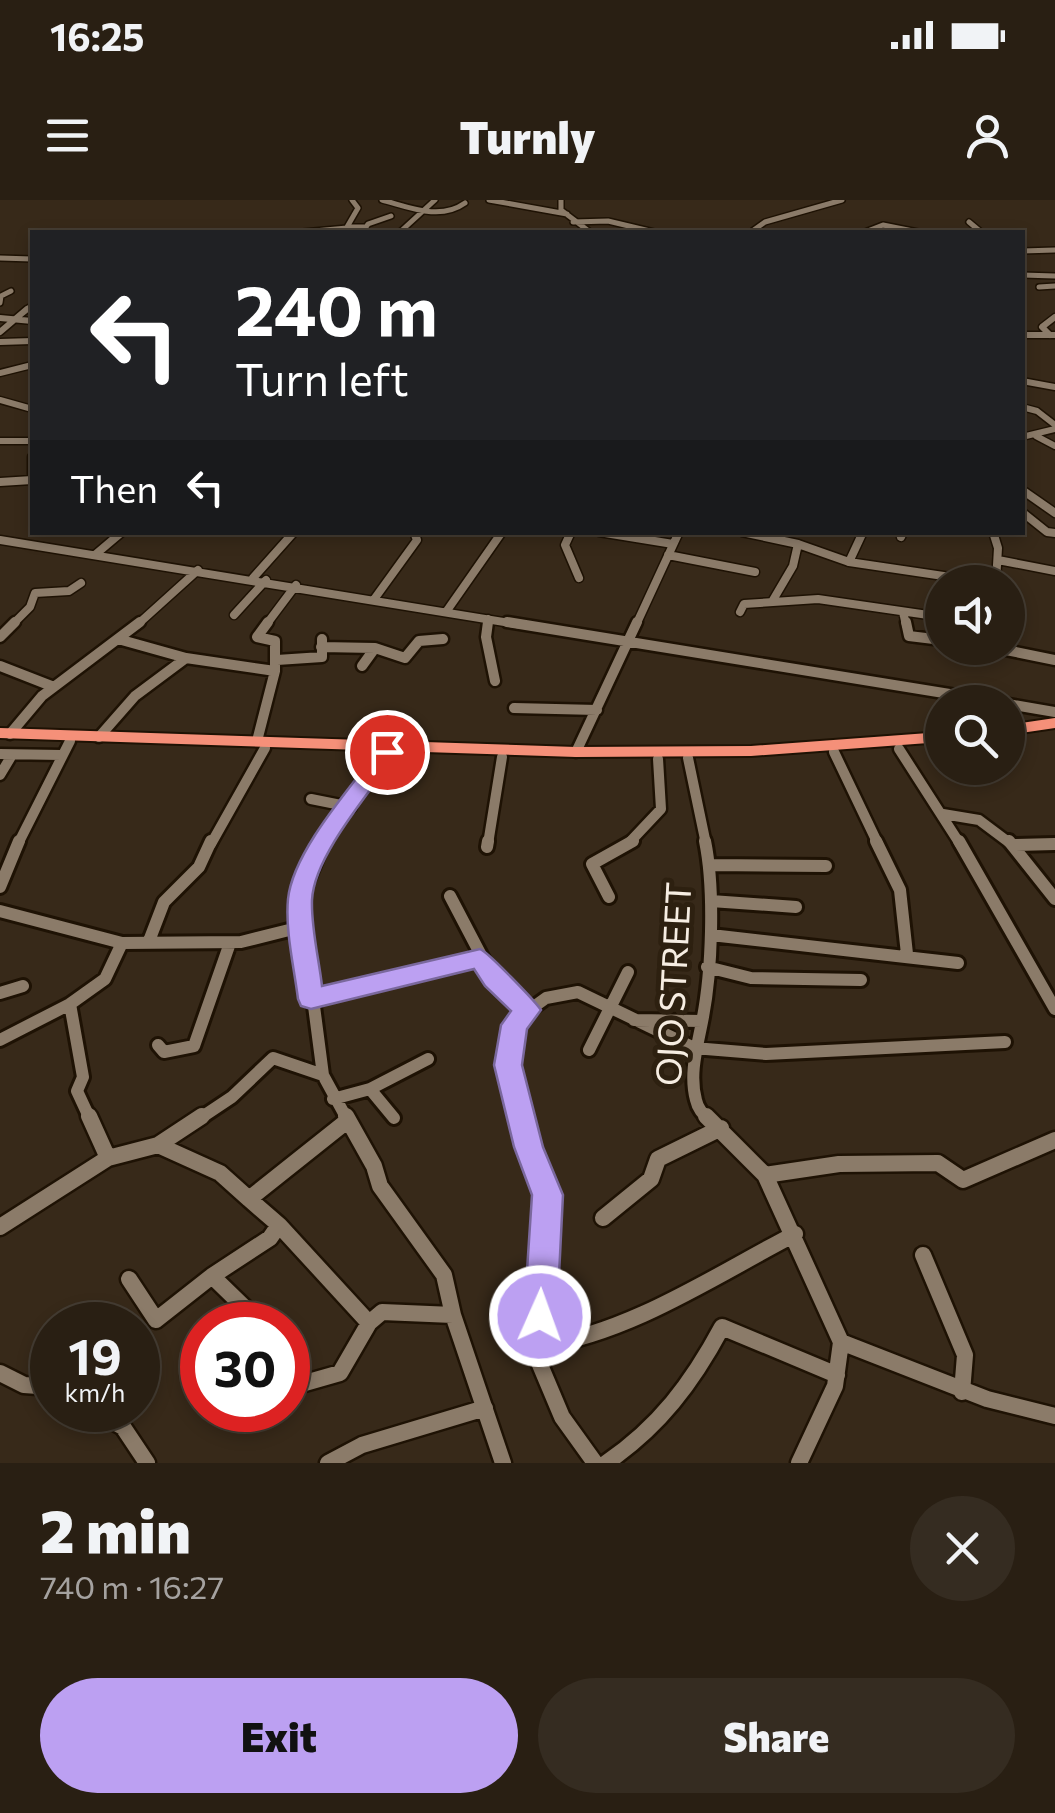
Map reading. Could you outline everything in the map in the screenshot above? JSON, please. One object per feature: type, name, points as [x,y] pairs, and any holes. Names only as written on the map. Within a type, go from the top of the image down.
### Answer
[{"type":"highway","points":[[1025,731],[1055,727]]},
{"type":"highway","points":[[4,743],[99,737],[502,756],[658,759],[900,749],[925,744]]},
{"type":"highway","points":[[4,743],[66,748],[261,744],[387,752],[576,752],[751,751],[925,742]]},
{"type":"street","points":[[347,228],[358,208],[352,200]]},
{"type":"street","points":[[382,200],[404,208],[424,209],[456,210],[465,203]]},
{"type":"street","points":[[402,230],[435,200]]},
{"type":"street","points":[[489,200],[567,214]]},
{"type":"street","points":[[561,200],[561,210],[587,230]]},
{"type":"street","points":[[755,230],[765,222],[842,200]]},
{"type":"street","points":[[326,230],[364,230],[391,216]]},
{"type":"street","points":[[573,222],[608,221],[646,230]]},
{"type":"street","points":[[969,222],[978,230]]},
{"type":"street","points":[[869,230],[882,224],[909,230]]},
{"type":"street","points":[[1025,251],[1055,250]]},
{"type":"street","points":[[0,258],[30,260]]},
{"type":"street","points":[[1025,275],[1055,276]]},
{"type":"street","points":[[1039,287],[1055,286]]},
{"type":"street","points":[[0,302],[1,296],[11,291]]},
{"type":"street","points":[[0,332],[30,307]]},
{"type":"street","points":[[1053,335],[1042,327],[1055,317]]},
{"type":"street","points":[[0,318],[30,320]]},
{"type":"street","points":[[1025,335],[1053,335]]},
{"type":"street","points":[[0,342],[30,341]]},
{"type":"street","points":[[0,373],[30,366]]},
{"type":"street","points":[[1025,382],[1055,387]]},
{"type":"street","points":[[0,400],[30,408]]},
{"type":"street","points":[[1025,408],[1037,411],[1055,427],[1025,437]]},
{"type":"street","points":[[1036,436],[1055,446]]},
{"type":"street","points":[[0,441],[30,441]]},
{"type":"street","points":[[0,482],[30,477]]},
{"type":"street","points":[[1025,492],[1055,513]]},
{"type":"street","points":[[1025,514],[1047,532],[1055,533]]},
{"type":"street","points":[[35,546],[37,535]]},
{"type":"street","points":[[96,554],[118,535]]},
{"type":"street","points":[[253,578],[291,535]]},
{"type":"street","points":[[375,598],[417,540],[415,535]]},
{"type":"street","points":[[446,612],[500,535]]},
{"type":"street","points":[[570,535],[565,545],[579,578]]},
{"type":"street","points":[[617,535],[673,544]]},
{"type":"street","points":[[576,752],[677,535]]},
{"type":"street","points":[[757,535],[848,562],[925,573]]},
{"type":"street","points":[[848,562],[861,535]]},
{"type":"street","points":[[994,535],[998,565]]},
{"type":"street","points":[[0,540],[266,580],[925,690]]},
{"type":"street","points":[[773,600],[798,547]]},
{"type":"street","points":[[668,556],[755,572]]},
{"type":"street","points":[[998,560],[1055,571]]},
{"type":"street","points":[[0,775],[4,743],[54,687],[163,605],[198,570]]},
{"type":"street","points":[[234,615],[266,580]]},
{"type":"street","points":[[0,638],[30,607],[35,594],[69,590],[81,583]]},
{"type":"street","points":[[149,941],[163,904],[184,878],[199,872],[261,744],[276,665],[275,641],[257,637],[296,585]]},
{"type":"street","points":[[740,612],[744,604],[773,600],[925,615]]},
{"type":"street","points":[[904,612],[909,636],[925,638]]},
{"type":"street","points":[[488,619],[488,655],[495,681]]},
{"type":"street","points":[[118,640],[186,658],[276,665],[322,658],[321,643],[375,648],[405,658],[419,641],[443,639]]},
{"type":"street","points":[[362,666],[375,648]]},
{"type":"street","points":[[1025,654],[1055,660]]},
{"type":"street","points":[[99,737],[135,696],[186,658]]},
{"type":"street","points":[[0,666],[54,687]]},
{"type":"street","points":[[1025,707],[1055,712]]},
{"type":"street","points":[[514,708],[596,710]]},
{"type":"street","points":[[0,887],[12,852],[66,748]]},
{"type":"street","points":[[900,749],[943,814],[1055,1009]]},
{"type":"street","points":[[387,752],[323,842],[300,899],[323,1075],[332,1098],[374,1166],[380,1186],[444,1275],[502,1463]]},
{"type":"street","points":[[834,752],[869,830],[891,864],[900,890],[907,954]]},
{"type":"street","points":[[487,847],[502,756]]},
{"type":"street","name":"OJO STREET","points":[[688,758],[710,866],[712,901],[702,1021],[694,1048],[694,1096],[700,1111],[765,1175],[840,1342],[837,1375],[799,1463]]},
{"type":"street","points":[[610,897],[592,864],[633,841],[661,809],[658,759]]},
{"type":"street","points":[[310,800],[351,807]]},
{"type":"street","points":[[943,814],[973,816],[994,826],[1053,893]]},
{"type":"street","points":[[1013,845],[1055,844]]},
{"type":"street","points":[[710,866],[826,866]]},
{"type":"street","points":[[450,896],[494,980],[528,1010]]},
{"type":"street","points":[[712,901],[796,906]]},
{"type":"street","points":[[0,911],[122,943],[230,943],[301,927]]},
{"type":"street","points":[[711,934],[958,962]]},
{"type":"street","points":[[0,1040],[70,1004],[105,979],[122,943]]},
{"type":"street","points":[[158,1044],[164,1052],[194,1046],[230,943]]},
{"type":"street","points":[[311,999],[480,958]]},
{"type":"street","points":[[707,966],[751,978],[861,980]]},
{"type":"street","points":[[589,1050],[628,972]]},
{"type":"street","points":[[0,993],[22,986]]},
{"type":"street","points":[[595,1463],[562,1417],[538,1360],[547,1195],[528,1147],[508,1065],[514,1025],[528,1010],[546,998],[578,992],[694,1048],[785,1055],[1005,1042]]},
{"type":"street","points":[[70,1004],[83,1077],[77,1092],[108,1158]]},
{"type":"street","points":[[634,1020],[702,1021]]},
{"type":"street","points":[[0,1227],[108,1158],[158,1145],[232,1097],[273,1058],[323,1075]]},
{"type":"street","points":[[332,1098],[370,1089],[428,1060]]},
{"type":"street","points":[[370,1089],[394,1118]]},
{"type":"street","points":[[250,1199],[347,1122]]},
{"type":"street","points":[[603,1218],[651,1179],[658,1159],[721,1128]]},
{"type":"street","points":[[765,1175],[839,1164],[938,1163],[963,1180],[1055,1140]]},
{"type":"street","points":[[158,1145],[234,1182],[279,1225],[368,1324]]},
{"type":"street","points":[[129,1279],[156,1320],[212,1276],[270,1238],[279,1225]]},
{"type":"street","points":[[540,1346],[573,1340],[627,1321],[794,1234]]},
{"type":"street","points":[[923,1255],[945,1316],[965,1355],[962,1392]]},
{"type":"street","points":[[212,1276],[239,1302]]},
{"type":"street","points":[[310,1381],[340,1372],[368,1324],[382,1312],[453,1314]]},
{"type":"street","points":[[606,1463],[665,1416],[687,1392],[722,1327],[837,1375]]},
{"type":"street","points":[[840,1342],[921,1371],[998,1406],[1055,1416]]},
{"type":"street","points":[[0,1374],[30,1386]]},
{"type":"street","points":[[328,1463],[362,1445],[485,1408]]},
{"type":"street","points":[[126,1432],[147,1463]]},
{"type":"route","points":[[387,752],[323,842],[306,878],[300,899],[301,927],[311,999],[412,978],[480,958],[494,980],[528,1010],[514,1025],[508,1065],[528,1147],[547,1195],[540,1316]]}]
